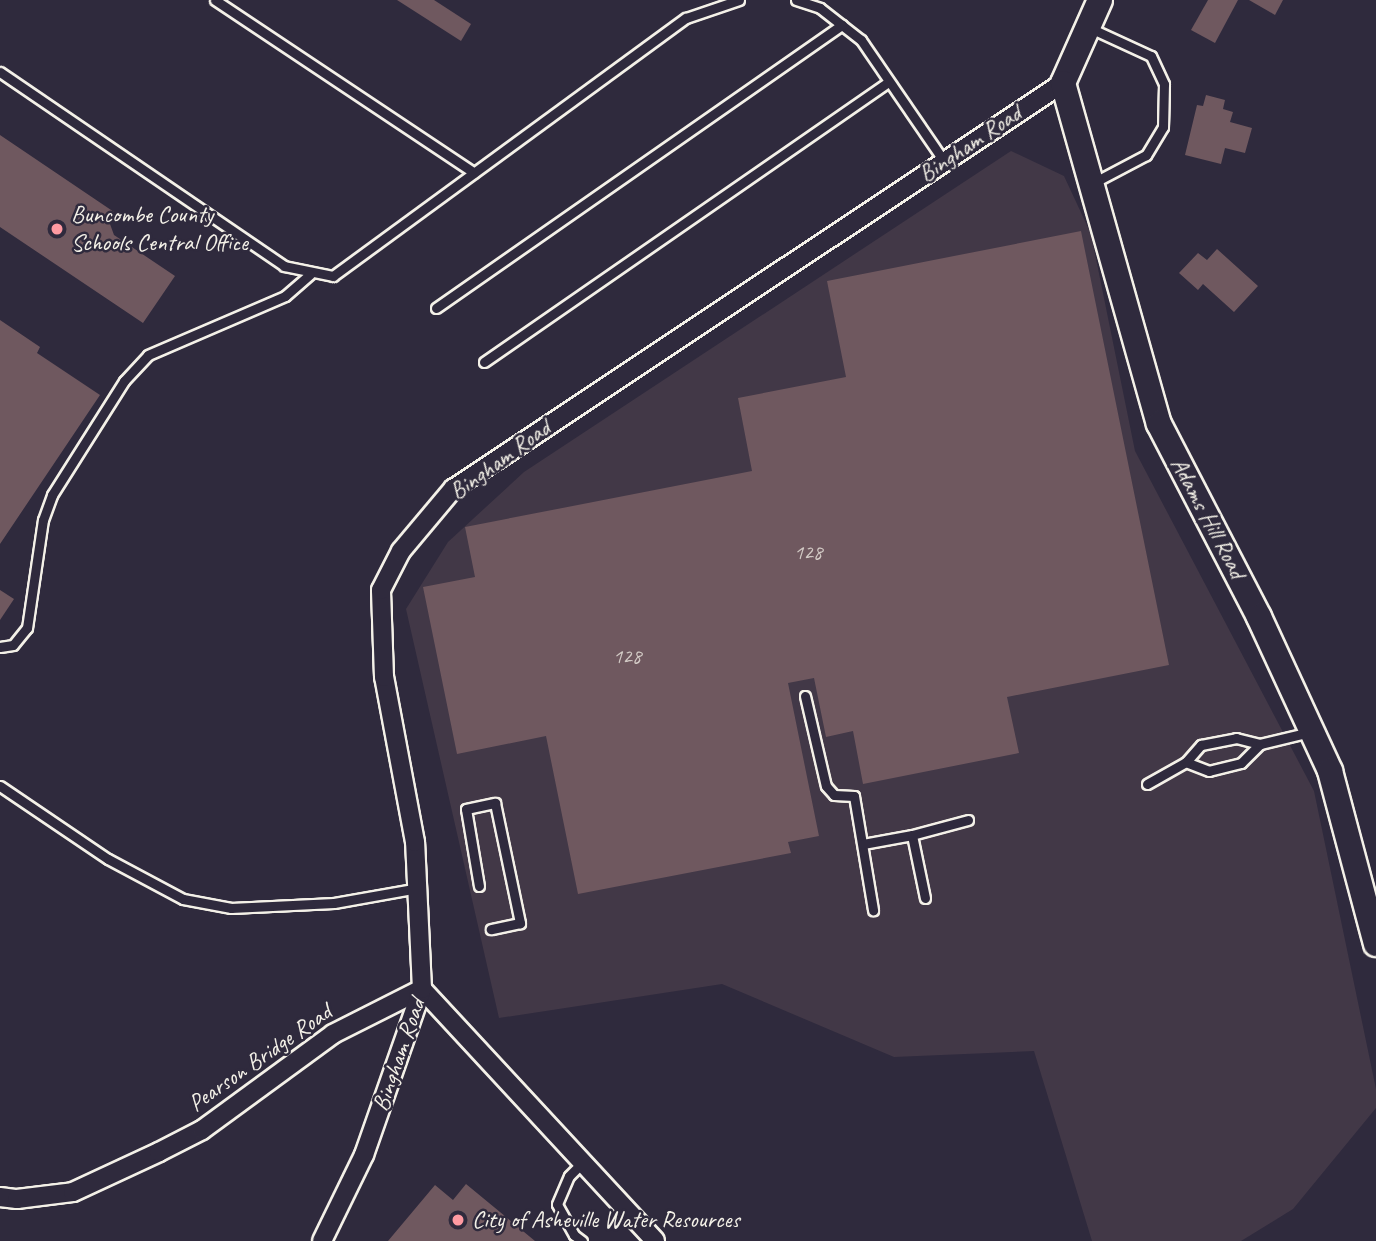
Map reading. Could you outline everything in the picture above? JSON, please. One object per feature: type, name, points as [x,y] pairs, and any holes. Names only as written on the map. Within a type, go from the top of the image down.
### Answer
[{"type":"street","points":[[1063,83],[1100,0]]},
{"type":"street","name":"Bingham Road","points":[[322,1241],[364,1155],[422,989],[415,842],[384,677],[381,590],[401,551],[453,489],[1063,83]]},
{"type":"street","name":"Adams Hill Road","points":[[1063,83],[1159,424],[1257,613],[1330,771],[1376,944]]},
{"type":"street","points":[[1354,864],[1376,881]]},
{"type":"street","points":[[422,989],[655,1241]]},
{"type":"street","name":"Pearson Bridge Road","points":[[0,1197],[17,1199],[73,1192],[159,1152],[202,1130],[333,1034],[422,989]]},
{"type":"lane","points":[[215,0],[474,173]]},
{"type":"lane","points":[[0,72],[284,266],[310,274],[333,276],[686,18],[739,0]]},
{"type":"lane","points":[[796,0],[820,8],[861,40],[944,161]]},
{"type":"lane","points":[[436,308],[842,26]]},
{"type":"lane","points":[[1088,27],[1151,56],[1164,83],[1163,127],[1146,155],[1092,184]]},
{"type":"lane","points":[[484,362],[888,82]]},
{"type":"lane","points":[[0,647],[13,645],[27,628],[43,520],[52,495],[124,381],[148,355],[285,296],[310,274]]},
{"type":"lane","points":[[805,696],[826,786],[834,794],[854,796],[873,910]]},
{"type":"lane","points":[[1147,784],[1186,762],[1200,745],[1236,738],[1260,744],[1312,731]]},
{"type":"lane","points":[[1186,762],[1209,771],[1241,764],[1260,744]]},
{"type":"lane","points":[[0,786],[108,859],[183,899],[231,908],[334,903],[418,888]]},
{"type":"lane","points":[[479,886],[466,809],[495,803],[520,923],[491,929]]},
{"type":"lane","points":[[863,844],[912,835],[968,820]]},
{"type":"lane","points":[[912,835],[925,898]]},
{"type":"lane","points":[[582,1163],[569,1176],[557,1203],[574,1235],[582,1241]]},
{"type":"shaded area","points":[[1011,151],[1064,176],[1091,234],[1135,451],[1314,791],[1376,1089],[1376,1108],[1293,1209],[1241,1241],[1092,1241],[1034,1051],[894,1057],[722,984],[499,1018],[406,609],[448,542],[524,472]]},
{"type":"building","points":[[397,0],[434,0],[471,24],[461,41]]},
{"type":"building","points":[[1208,0],[1238,0],[1215,43],[1191,30]]},
{"type":"building","points":[[1249,0],[1283,0],[1275,15]]},
{"type":"building","points":[[1206,95],[1225,100],[1223,109],[1233,112],[1230,122],[1252,128],[1245,153],[1225,148],[1221,164],[1185,155],[1197,105],[1203,106]]},
{"type":"building","name":"Buncombe County Schools Central Office","points":[[0,135],[114,212],[110,224],[114,235],[175,276],[143,323],[0,227]]},
{"type":"building","points":[[1081,231],[1169,665],[1007,697],[1019,753],[863,784],[853,731],[826,737],[814,678],[788,683],[819,836],[788,842],[791,853],[578,894],[546,736],[457,754],[423,587],[475,577],[465,527],[752,471],[738,398],[846,377],[827,281]]},
{"type":"building","points":[[1217,249],[1258,286],[1234,312],[1203,284],[1198,290],[1179,273],[1198,253],[1207,260]]},
{"type":"building","points":[[0,320],[40,347],[37,353],[100,395],[0,544]]},
{"type":"building","points":[[0,590],[14,599],[0,620]]},
{"type":"building","name":"City of Asheville Water Resources","points":[[466,1184],[535,1241],[388,1241],[435,1185],[453,1200]]},
{"type":"place","name":"Buncombe County Schools Central Office","points":[[57,229]]},
{"type":"place","name":"City of Asheville Water Resources","points":[[458,1220]]}]
